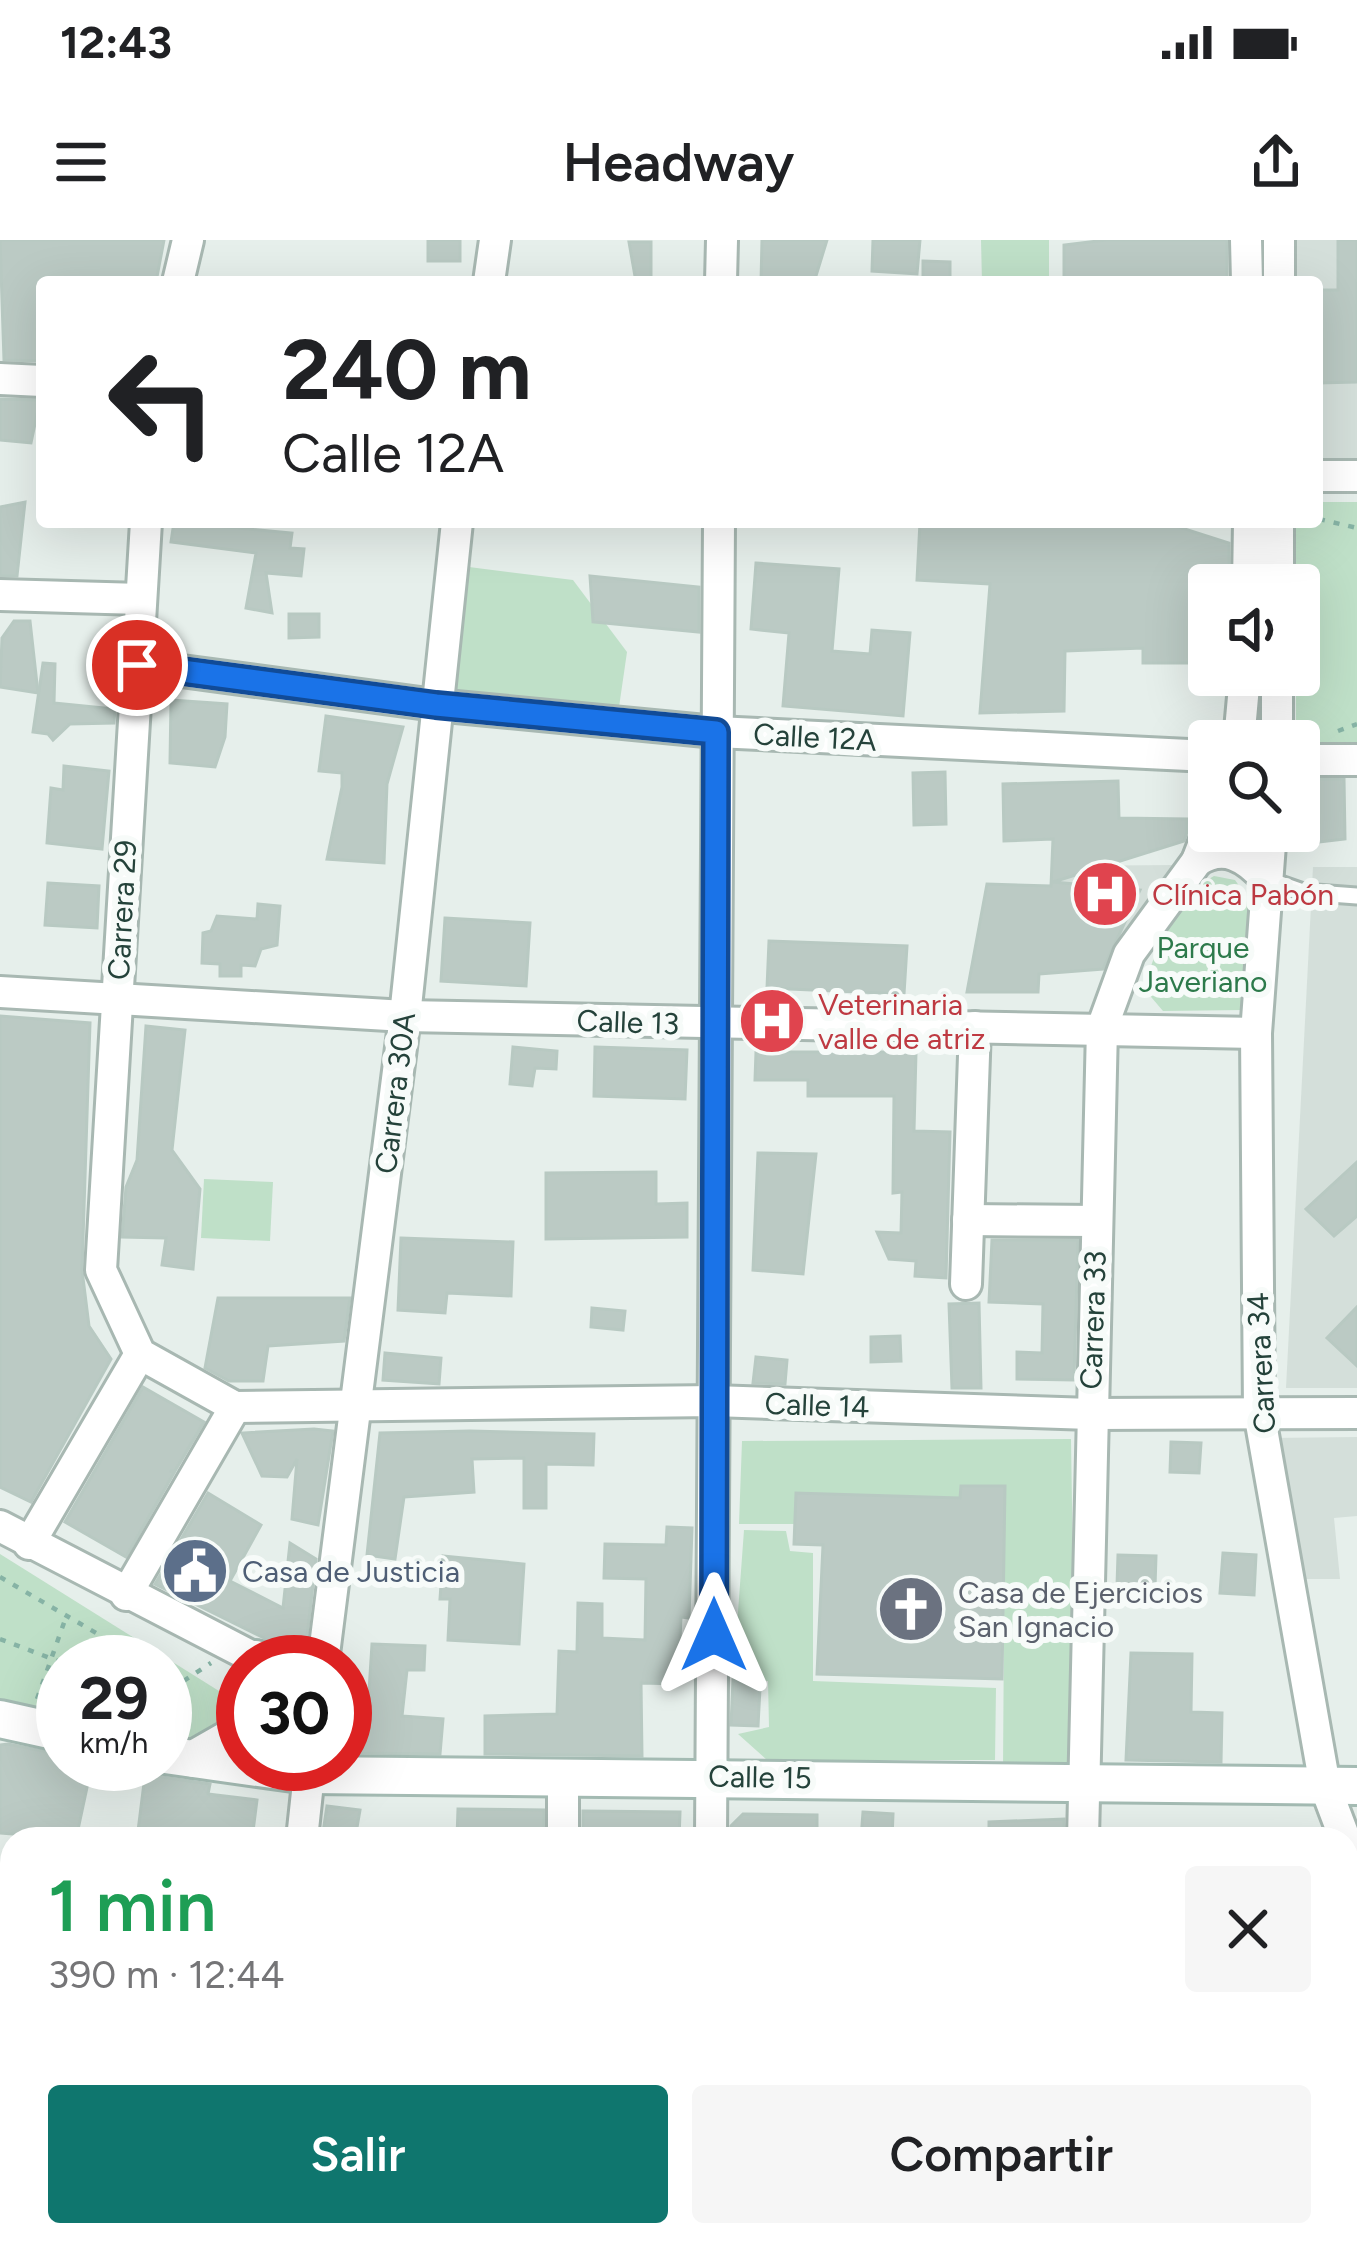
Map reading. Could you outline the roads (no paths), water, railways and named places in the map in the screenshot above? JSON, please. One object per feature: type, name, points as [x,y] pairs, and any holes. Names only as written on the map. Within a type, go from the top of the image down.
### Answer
[{"type":"street","points":[[179,276],[188,240]]},
{"type":"street","points":[[490,276],[496,240]]},
{"type":"street","points":[[722,240],[722,276]]},
{"type":"street","points":[[1246,240],[1246,276]]},
{"type":"street","points":[[1279,240],[1279,276]]},
{"type":"street","points":[[0,380],[36,381]]},
{"type":"street","points":[[1323,476],[1357,476]]},
{"type":"street","name":"Carrera 29","points":[[140,1354],[109,1297],[101,1270],[146,528]]},
{"type":"street","name":"Carrera 30A","points":[[327,1635],[405,1016],[456,528]]},
{"type":"street","points":[[711,1827],[719,528]]},
{"type":"street","points":[[1248,564],[1249,528]]},
{"type":"street","points":[[1277,564],[1278,528]]},
{"type":"street","points":[[0,595],[141,598]]},
{"type":"street","name":"Calle 12A","points":[[137,665],[436,705],[716,732],[1188,754]]},
{"type":"street","points":[[1320,760],[1357,760]]},
{"type":"street","name":"Carrera 33","points":[[1082,1827],[1102,1028],[1129,954],[1200,852]]},
{"type":"street","points":[[1197,861],[1210,852],[1232,852],[1266,879]]},
{"type":"street","name":"Carrera 34","points":[[1268,852],[1256,1033],[1259,1412],[1341,1786],[1345,1827]]},
{"type":"street","name":"Calle 13","points":[[0,992],[405,1016],[1256,1033]]},
{"type":"street","points":[[966,1284],[975,1027]]},
{"type":"street","points":[[968,1220],[1096,1221]]},
{"type":"street","points":[[29,1544],[140,1354],[235,1407],[126,1594]]},
{"type":"street","name":"Calle 14","points":[[235,1407],[714,1401],[1090,1414],[1357,1413]]},
{"type":"street","points":[[0,1526],[216,1640]]},
{"type":"street","points":[[0,1719],[36,1727]]},
{"type":"street","name":"Calle 15","points":[[372,1772],[1341,1786]]},
{"type":"street","points":[[562,1827],[563,1778]]},
{"type":"street","points":[[303,1827],[307,1791]]},
{"type":"lane","points":[[1266,879],[1303,892],[1357,896]]},
{"type":"place","name":"Clínica Pabón","points":[[1105,894]]},
{"type":"place","name":"Veterinaria valle de atriz","points":[[772,1021]]},
{"type":"place","name":"Casa de Justicia","points":[[195,1571]]},
{"type":"place","name":"Casa de Ejercicios San Ignacio","points":[[911,1609]]},
{"type":"park label","name":"Parque Javeriano","points":[[1203,964]]}]
